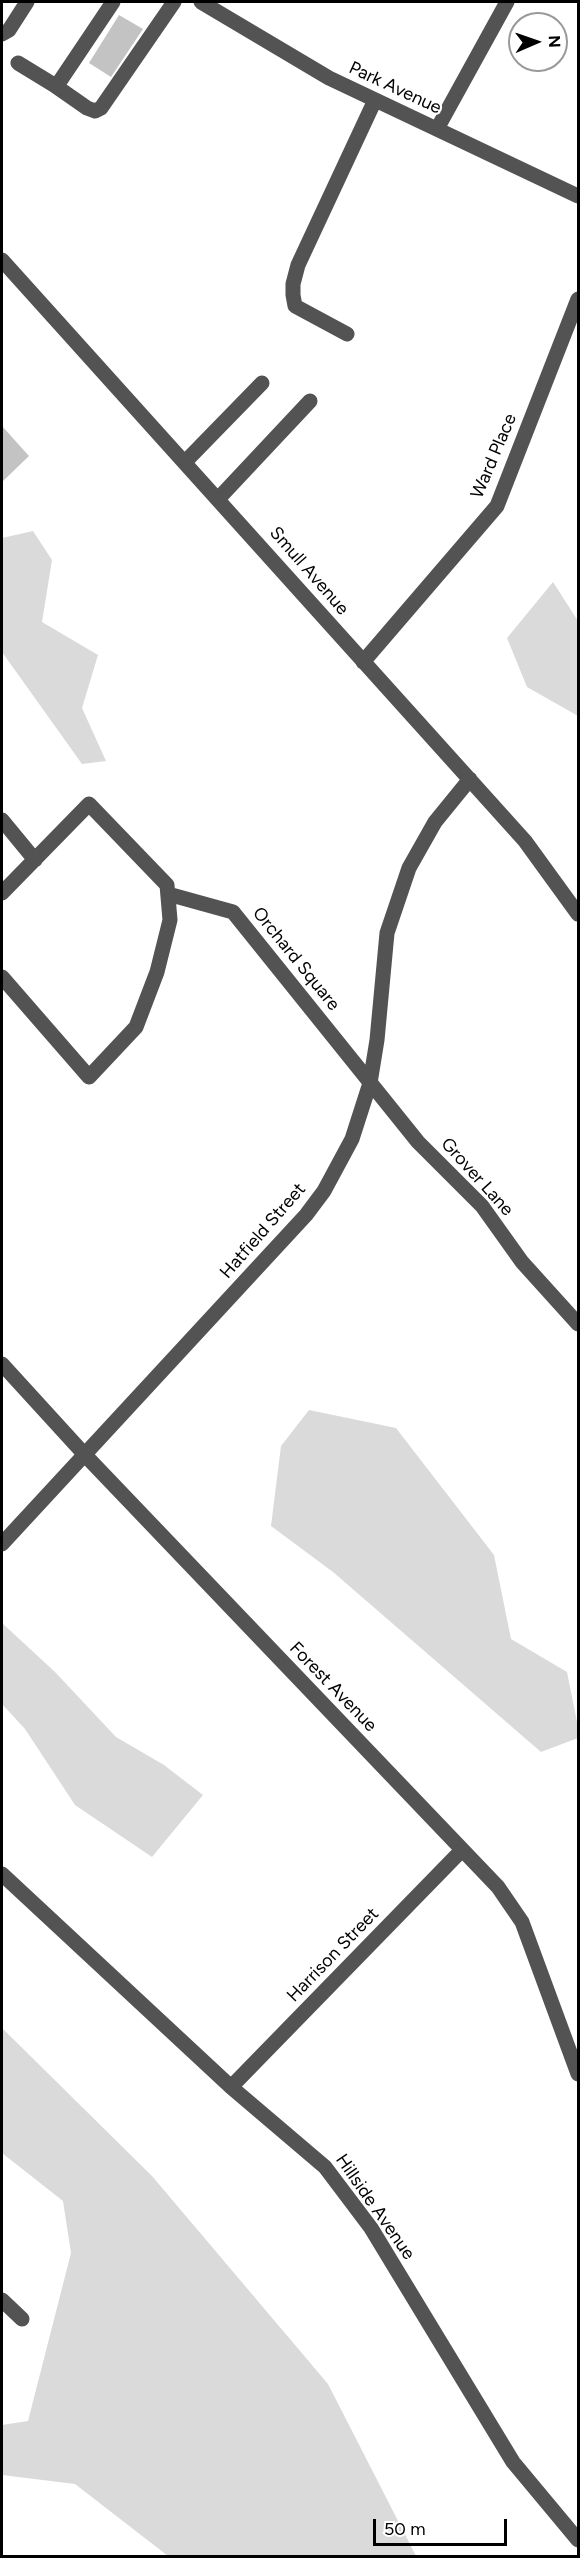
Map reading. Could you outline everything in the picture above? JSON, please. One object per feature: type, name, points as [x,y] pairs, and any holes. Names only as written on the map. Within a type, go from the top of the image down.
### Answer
[{"type":"street","points":[[2,34],[9,30],[27,2]]},
{"type":"street","points":[[54,85],[69,70],[113,2]]},
{"type":"street","points":[[18,63],[95,111],[101,108],[174,2]]},
{"type":"street","name":"Park Avenue","points":[[201,2],[329,78],[579,196]]},
{"type":"street","points":[[437,129],[507,2]]},
{"type":"street","points":[[347,334],[295,306],[293,284],[313,233],[375,100]]},
{"type":"street","name":"Smull Avenue","points":[[2,260],[219,498],[525,841],[579,914]]},
{"type":"street","name":"Ward Place","points":[[363,662],[497,506],[579,299]]},
{"type":"street","points":[[185,462],[262,383]]},
{"type":"street","points":[[219,498],[310,401]]},
{"type":"street","name":"Hatfield Street","points":[[2,1544],[306,1215],[339,1166],[362,1112],[370,1083],[387,933],[409,868],[435,822],[470,779]]},
{"type":"street","points":[[2,893],[89,804],[167,885],[170,920],[158,972],[136,1027],[89,1077],[2,977]]},
{"type":"street","points":[[2,820],[35,860]]},
{"type":"street","name":"Orchard Square","points":[[168,894],[233,912],[370,1083]]},
{"type":"street","name":"Grover Lane","points":[[370,1083],[418,1142],[482,1206],[522,1262],[579,1324]]},
{"type":"street","name":"Forest Avenue","points":[[2,1364],[85,1455],[498,1887],[522,1922],[579,2074]]},
{"type":"street","name":"Harrison Street","points":[[231,2087],[462,1850]]},
{"type":"street","name":"Hillside Avenue","points":[[2,1874],[231,2087],[325,2167],[370,2228],[513,2462],[579,2540]]},
{"type":"street","points":[[2,2300],[22,2319]]},
{"type":"shaded area","points":[[33,531],[52,560],[42,622],[98,655],[82,708],[106,761],[82,764],[2,652],[2,538]]},
{"type":"shaded area","points":[[553,582],[578,621],[578,716],[527,687],[507,638]]},
{"type":"shaded area","points":[[309,1410],[396,1428],[494,1555],[511,1639],[567,1672],[578,1727],[578,1738],[541,1752],[333,1572],[271,1526],[281,1446]]},
{"type":"shaded area","points":[[2,1623],[55,1672],[116,1737],[164,1765],[203,1795],[152,1857],[75,1805],[25,1729],[2,1704]]},
{"type":"shaded area","points":[[2,2028],[152,2176],[328,2384],[416,2556],[168,2556],[75,2484],[2,2475],[2,2425],[28,2421],[71,2253],[63,2201],[2,2153]]},
{"type":"building","points":[[119,15],[143,29],[111,77],[89,63]]},
{"type":"building","points":[[2,426],[29,456],[2,482]]}]
